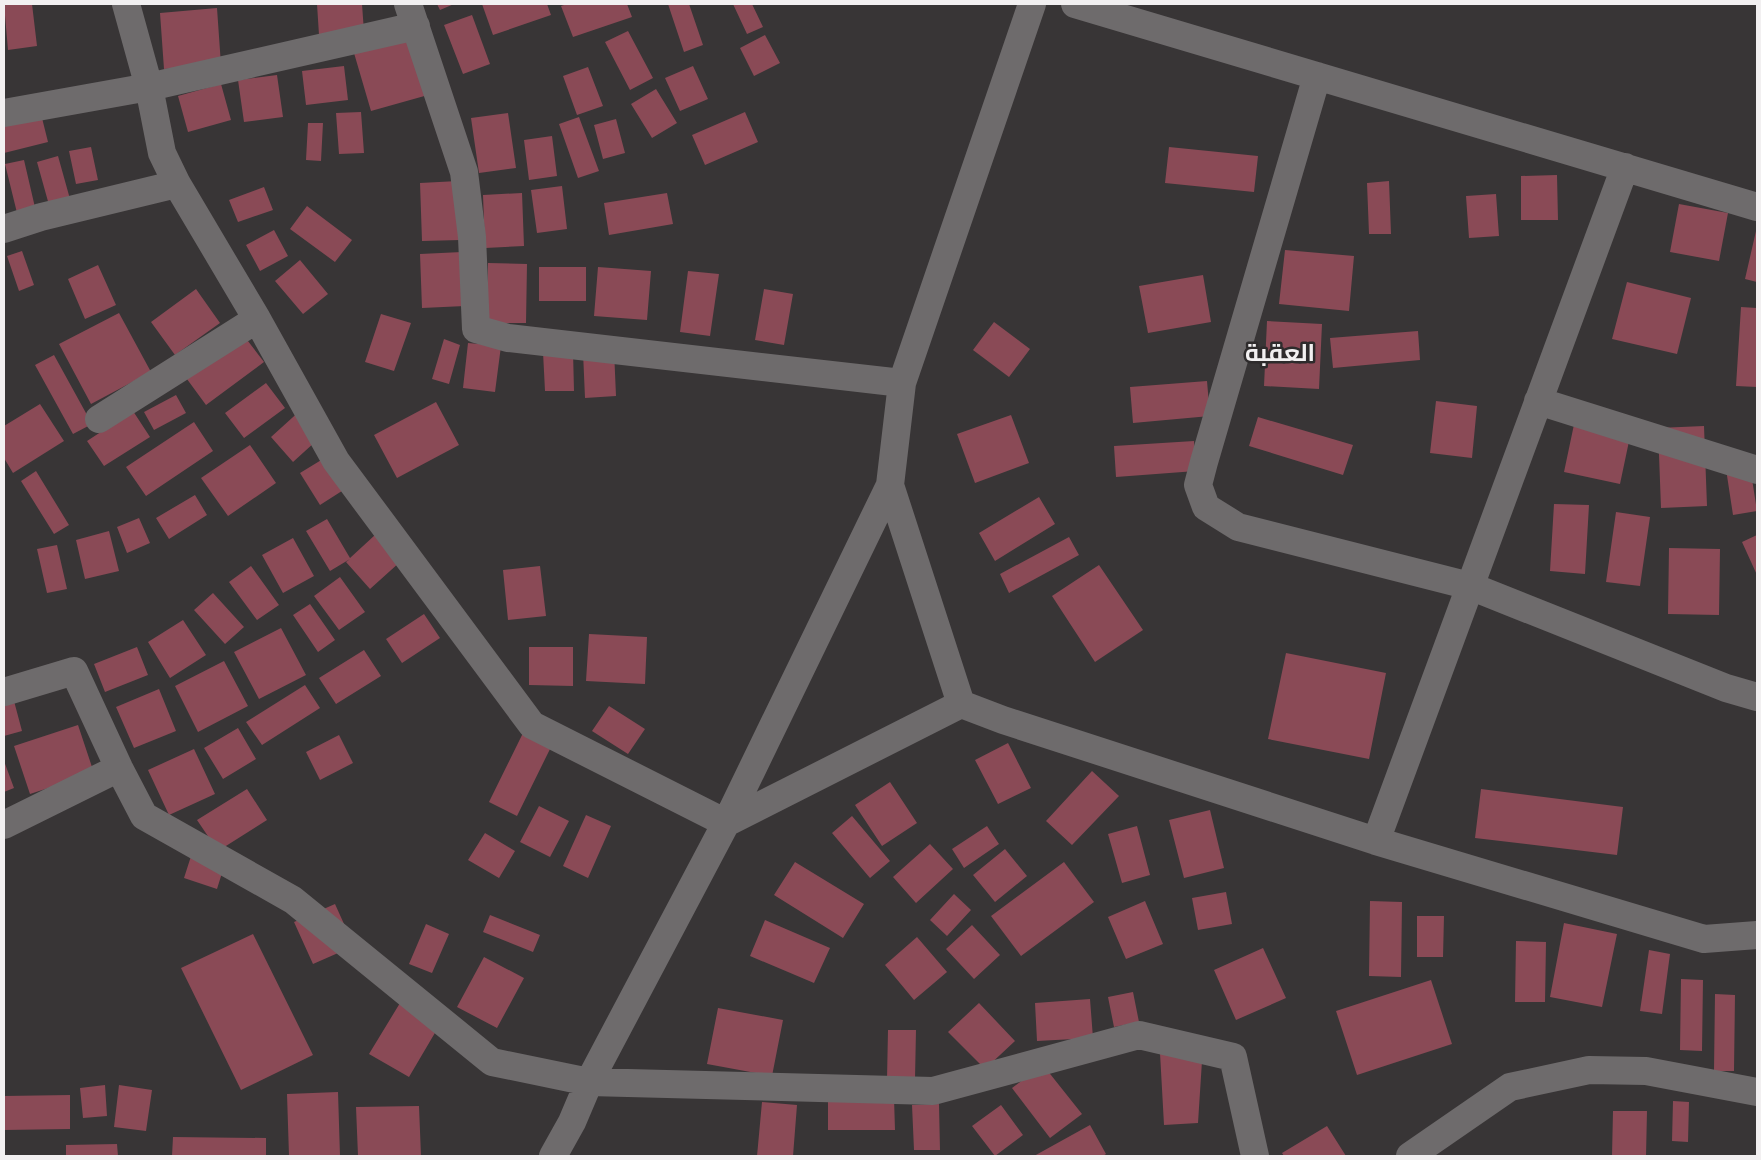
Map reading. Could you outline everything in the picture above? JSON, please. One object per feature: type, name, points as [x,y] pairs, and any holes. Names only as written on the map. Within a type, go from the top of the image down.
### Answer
[{"type":"street","points":[[126,4],[149,87],[162,153],[177,184],[257,319],[336,461],[532,725],[726,822]]},
{"type":"street","points":[[553,1156],[572,1122],[589,1082],[726,822],[890,485],[902,383],[1032,4]]},
{"type":"street","points":[[1075,4],[1757,207]]},
{"type":"street","points":[[4,113],[149,87],[412,15],[464,172],[472,237],[476,329],[508,338],[902,383]]},
{"type":"street","points":[[1317,76],[1198,486],[1206,507],[1238,527],[1470,586],[1726,688],[1757,697]]},
{"type":"street","points":[[1376,841],[1624,167]]},
{"type":"street","points":[[4,229],[41,217],[177,184]]},
{"type":"street","points":[[99,419],[257,319]]},
{"type":"street","points":[[1538,401],[1757,470]]},
{"type":"street","points":[[890,485],[961,704]]},
{"type":"street","points":[[4,692],[74,671],[119,768],[144,816],[293,900],[492,1062],[589,1082],[933,1091],[1139,1035],[1233,1057],[1255,1156]]},
{"type":"street","points":[[726,822],[961,704],[1012,723],[1376,841],[1704,939],[1757,935]]},
{"type":"street","points":[[4,825],[119,768]]},
{"type":"street","points":[[1410,1156],[1510,1087],[1589,1070],[1646,1071],[1757,1092]]},
{"type":"building","points":[[4,4],[32,4],[37,46],[8,50]]},
{"type":"building","points":[[317,4],[362,4],[364,32],[319,35]]},
{"type":"building","points":[[437,4],[454,4],[440,10]]},
{"type":"building","points":[[482,4],[547,4],[551,15],[493,35]]},
{"type":"building","points":[[567,4],[627,4],[632,17],[573,37],[561,6]]},
{"type":"building","points":[[668,4],[689,4],[703,45],[684,52]]},
{"type":"building","points":[[733,4],[752,4],[763,27],[747,34]]},
{"type":"building","points":[[217,8],[221,65],[164,69],[160,13]]},
{"type":"building","points":[[472,15],[490,64],[463,74],[444,25]]},
{"type":"building","points":[[628,31],[653,78],[630,90],[605,42]]},
{"type":"building","points":[[765,35],[780,63],[754,76],[740,48]]},
{"type":"building","points":[[411,36],[428,95],[371,111],[354,53]]},
{"type":"building","points":[[344,66],[348,100],[306,105],[302,71]]},
{"type":"building","points":[[693,66],[708,99],[680,111],[665,78]]},
{"type":"building","points":[[588,67],[603,106],[577,115],[563,76]]},
{"type":"building","points":[[277,75],[283,117],[244,122],[238,80]]},
{"type":"building","points":[[221,84],[231,120],[188,132],[178,96]]},
{"type":"building","points":[[656,89],[677,123],[652,138],[631,104]]},
{"type":"building","points":[[37,98],[48,142],[4,153],[4,106]]},
{"type":"building","points":[[361,112],[364,153],[339,154],[336,113]]},
{"type":"building","points":[[745,112],[758,142],[705,165],[692,135]]},
{"type":"building","points":[[508,113],[516,168],[479,173],[471,118]]},
{"type":"building","points":[[579,117],[599,171],[578,178],[559,124]]},
{"type":"building","points":[[616,119],[625,153],[603,159],[594,125]]},
{"type":"building","points":[[308,123],[323,123],[321,161],[306,160]]},
{"type":"building","points":[[552,136],[557,176],[529,180],[524,140]]},
{"type":"building","points":[[91,147],[98,180],[76,184],[69,151]]},
{"type":"building","points":[[1169,147],[1258,156],[1254,192],[1165,183]]},
{"type":"building","points":[[58,156],[70,199],[49,205],[37,162]]},
{"type":"building","points":[[24,160],[37,216],[19,221],[5,164]]},
{"type":"building","points":[[1557,175],[1558,220],[1521,220],[1521,176]]},
{"type":"building","points":[[458,181],[460,240],[422,241],[420,183]]},
{"type":"building","points":[[1389,181],[1391,234],[1369,234],[1367,183]]},
{"type":"building","points":[[562,186],[567,229],[537,233],[531,190]]},
{"type":"building","points":[[264,187],[273,210],[238,222],[229,200]]},
{"type":"building","points":[[522,193],[524,246],[485,248],[483,195]]},
{"type":"building","points":[[667,193],[673,224],[609,235],[604,203]]},
{"type":"building","points":[[1496,194],[1499,236],[1469,238],[1466,196]]},
{"type":"building","points":[[1679,204],[1728,213],[1719,261],[1670,252]]},
{"type":"building","points":[[307,206],[352,240],[335,262],[290,229]]},
{"type":"building","points":[[274,230],[288,256],[260,271],[246,245]]},
{"type":"building","points":[[1757,231],[1757,282],[1745,279]]},
{"type":"building","points":[[1285,250],[1354,256],[1349,311],[1279,304]]},
{"type":"building","points":[[22,251],[34,285],[19,291],[7,256]]},
{"type":"building","points":[[462,252],[465,306],[422,308],[420,254]]},
{"type":"building","points":[[300,260],[328,294],[303,314],[275,281]]},
{"type":"building","points":[[488,263],[527,264],[526,323],[487,323]]},
{"type":"building","points":[[98,265],[116,305],[85,319],[68,279]]},
{"type":"building","points":[[539,267],[586,267],[586,301],[539,301]]},
{"type":"building","points":[[598,267],[651,271],[647,320],[594,316]]},
{"type":"building","points":[[688,271],[719,274],[710,336],[680,332]]},
{"type":"building","points":[[1203,275],[1211,322],[1148,333],[1139,286]]},
{"type":"building","points":[[1627,282],[1691,298],[1677,354],[1612,339]]},
{"type":"building","points":[[196,289],[220,323],[175,355],[151,322]]},
{"type":"building","points":[[764,289],[793,294],[784,345],[755,340]]},
{"type":"building","points":[[1741,307],[1757,308],[1757,387],[1736,386]]},
{"type":"building","points":[[119,313],[151,372],[91,404],[59,344]]},
{"type":"building","points":[[381,314],[411,323],[394,371],[365,362]]},
{"type":"building","points":[[1267,321],[1322,324],[1319,389],[1264,386]]},
{"type":"building","points":[[994,322],[1030,349],[1009,377],[973,350]]},
{"type":"building","points":[[1418,331],[1420,360],[1333,368],[1330,338]]},
{"type":"building","points":[[241,332],[264,362],[206,405],[184,375]]},
{"type":"building","points":[[444,339],[460,345],[449,384],[432,379]]},
{"type":"building","points":[[468,343],[501,346],[495,392],[463,388]]},
{"type":"building","points":[[614,350],[616,396],[585,398],[583,352]]},
{"type":"building","points":[[573,351],[574,391],[545,391],[543,352]]},
{"type":"building","points":[[54,355],[92,424],[73,434],[35,365]]},
{"type":"building","points":[[1207,381],[1210,416],[1133,423],[1130,387]]},
{"type":"building","points":[[266,383],[285,408],[244,438],[225,413]]},
{"type":"building","points":[[176,395],[186,413],[154,430],[144,412]]},
{"type":"building","points":[[1436,401],[1477,406],[1472,458],[1430,453]]},
{"type":"building","points":[[436,402],[459,445],[397,478],[374,435]]},
{"type":"building","points":[[40,404],[64,441],[13,473],[4,458],[4,426]]},
{"type":"building","points":[[303,408],[326,432],[293,462],[271,437]]},
{"type":"building","points":[[133,411],[150,437],[104,466],[87,441]]},
{"type":"building","points":[[1011,415],[1029,463],[975,483],[957,434]]},
{"type":"building","points":[[1576,415],[1632,427],[1620,484],[1564,472]]},
{"type":"building","points":[[1258,417],[1353,445],[1343,475],[1249,446]]},
{"type":"building","points":[[194,422],[213,451],[146,496],[126,467]]},
{"type":"building","points":[[1704,426],[1707,506],[1661,508],[1658,428]]},
{"type":"building","points":[[1194,441],[1196,471],[1116,477],[1114,446]]},
{"type":"building","points":[[250,445],[276,483],[228,516],[201,478]]},
{"type":"building","points":[[336,451],[356,482],[320,505],[300,473]]},
{"type":"building","points":[[1750,466],[1757,511],[1733,515],[1726,469]]},
{"type":"building","points":[[36,471],[69,525],[54,534],[21,481]]},
{"type":"building","points":[[195,495],[207,515],[169,539],[156,518]]},
{"type":"building","points":[[1039,497],[1055,524],[995,561],[979,533]]},
{"type":"building","points":[[1554,504],[1589,505],[1585,574],[1550,571]]},
{"type":"building","points":[[1616,512],[1650,517],[1640,586],[1606,582]]},
{"type":"building","points":[[139,518],[150,543],[127,553],[117,527]]},
{"type":"building","points":[[327,519],[350,558],[375,535],[400,562],[370,589],[346,562],[350,559],[330,571],[306,531]]},
{"type":"building","points":[[109,531],[119,571],[85,579],[76,540]]},
{"type":"building","points":[[1757,535],[1757,575],[1742,542]]},
{"type":"building","points":[[1069,537],[1079,555],[1009,593],[1000,574]]},
{"type":"building","points":[[293,538],[314,576],[283,593],[262,555]]},
{"type":"building","points":[[57,545],[67,589],[47,593],[37,549]]},
{"type":"building","points":[[1669,548],[1720,549],[1719,615],[1668,614]]},
{"type":"building","points":[[1099,565],[1143,630],[1095,662],[1052,596]]},
{"type":"building","points":[[251,566],[279,605],[257,620],[229,582]]},
{"type":"building","points":[[540,566],[546,616],[508,620],[503,570]]},
{"type":"building","points":[[340,577],[365,612],[339,630],[314,596]]},
{"type":"building","points":[[213,593],[244,627],[225,644],[194,610]]},
{"type":"building","points":[[310,604],[335,640],[318,652],[293,615]]},
{"type":"building","points":[[424,614],[440,638],[402,663],[386,639]]},
{"type":"building","points":[[183,620],[206,655],[170,678],[148,642]]},
{"type":"building","points":[[281,628],[306,675],[259,699],[234,652]]},
{"type":"building","points":[[589,634],[647,637],[645,684],[586,681]]},
{"type":"building","points":[[137,647],[148,675],[105,692],[94,664]]},
{"type":"building","points":[[529,647],[573,647],[573,686],[529,685]]},
{"type":"building","points":[[364,650],[381,676],[336,704],[319,678]]},
{"type":"building","points":[[1286,653],[1386,673],[1369,759],[1268,739]]},
{"type":"building","points":[[224,661],[248,706],[198,732],[175,686]]},
{"type":"building","points":[[305,685],[320,708],[262,745],[246,722]]},
{"type":"building","points":[[159,689],[176,731],[134,748],[116,707]]},
{"type":"building","points":[[14,701],[22,731],[4,736],[4,704]]},
{"type":"building","points":[[609,706],[645,729],[628,754],[592,731]]},
{"type":"building","points":[[78,725],[94,773],[30,794],[14,746]]},
{"type":"building","points":[[238,728],[256,759],[223,779],[204,748]]},
{"type":"building","points":[[523,733],[551,747],[517,816],[489,802]]},
{"type":"building","points":[[339,735],[353,763],[320,780],[306,752]]},
{"type":"building","points":[[1008,743],[1031,788],[998,804],[975,760]]},
{"type":"building","points":[[194,749],[215,794],[169,815],[148,770]]},
{"type":"building","points":[[4,761],[14,788],[4,792]]},
{"type":"building","points":[[1092,771],[1119,796],[1072,845],[1046,821]]},
{"type":"building","points":[[890,782],[917,823],[882,846],[855,805]]},
{"type":"building","points":[[247,789],[267,820],[218,851],[197,820]]},
{"type":"building","points":[[1481,789],[1623,807],[1617,855],[1475,838]]},
{"type":"building","points":[[539,806],[569,821],[550,857],[520,842]]},
{"type":"building","points":[[1210,810],[1224,868],[1184,878],[1169,820]]},
{"type":"building","points":[[586,815],[611,826],[588,878],[563,866]]},
{"type":"building","points":[[852,816],[890,861],[870,878],[832,833]]},
{"type":"building","points":[[987,826],[999,844],[964,868],[952,849]]},
{"type":"building","points":[[1137,826],[1150,875],[1122,883],[1108,834]]},
{"type":"building","points":[[485,833],[515,851],[499,878],[468,860]]},
{"type":"building","points":[[930,844],[953,869],[916,903],[893,877]]},
{"type":"building","points":[[1005,849],[1027,876],[995,902],[973,875]]},
{"type":"building","points":[[193,850],[226,860],[217,889],[184,878]]},
{"type":"building","points":[[795,862],[864,904],[843,938],[774,895]]},
{"type":"building","points":[[1064,862],[1094,902],[1021,956],[991,916]]},
{"type":"building","points":[[1226,892],[1232,924],[1198,930],[1192,898]]},
{"type":"building","points":[[954,894],[971,910],[947,936],[930,920]]},
{"type":"building","points":[[1145,901],[1163,944],[1126,959],[1108,917]]},
{"type":"building","points":[[1370,901],[1402,902],[1401,977],[1369,976]]},
{"type":"building","points":[[335,904],[354,946],[313,964],[294,922]]},
{"type":"building","points":[[490,915],[540,935],[533,952],[483,932]]},
{"type":"building","points":[[1417,916],[1444,916],[1443,957],[1417,957]]},
{"type":"building","points":[[765,920],[830,948],[814,983],[750,956]]},
{"type":"building","points":[[1564,923],[1617,934],[1602,1007],[1550,997]]},
{"type":"building","points":[[426,924],[449,934],[432,973],[409,964]]},
{"type":"building","points":[[972,925],[1000,955],[974,979],[946,949]]},
{"type":"building","points":[[253,934],[313,1055],[241,1090],[181,968]]},
{"type":"building","points":[[917,937],[947,972],[914,1000],[885,965]]},
{"type":"building","points":[[1516,941],[1546,942],[1545,1002],[1515,1002]]},
{"type":"building","points":[[1263,948],[1286,998],[1236,1020],[1214,970]]},
{"type":"building","points":[[1649,950],[1670,954],[1662,1014],[1640,1011]]},
{"type":"building","points":[[484,957],[524,978],[497,1028],[457,1007]]},
{"type":"building","points":[[1681,979],[1703,980],[1702,1051],[1680,1050]]},
{"type":"building","points":[[1431,980],[1452,1044],[1357,1075],[1336,1011]]},
{"type":"building","points":[[1133,992],[1139,1022],[1114,1027],[1108,997]]},
{"type":"building","points":[[1715,994],[1735,995],[1734,1071],[1714,1071]]},
{"type":"building","points":[[1090,999],[1093,1038],[1037,1041],[1035,1003]]},
{"type":"building","points":[[400,1003],[439,1026],[409,1077],[369,1054]]},
{"type":"building","points":[[979,1003],[1015,1041],[985,1069],[948,1032]]},
{"type":"building","points":[[718,1008],[783,1020],[772,1076],[707,1064]]},
{"type":"building","points":[[888,1030],[916,1030],[915,1079],[887,1079]]},
{"type":"building","points":[[1160,1053],[1202,1061],[1198,1123],[1164,1125]]},
{"type":"building","points":[[1043,1065],[1082,1114],[1050,1138],[1012,1088]]},
{"type":"building","points":[[105,1085],[107,1116],[83,1118],[80,1088]]},
{"type":"building","points":[[119,1085],[152,1090],[146,1131],[114,1127]]},
{"type":"building","points":[[338,1092],[340,1156],[289,1156],[287,1094]]},
{"type":"building","points":[[70,1095],[70,1129],[4,1130],[4,1096]]},
{"type":"building","points":[[828,1098],[894,1098],[895,1130],[828,1130]]},
{"type":"building","points":[[1673,1101],[1689,1102],[1688,1142],[1672,1141]]},
{"type":"building","points":[[762,1102],[797,1105],[793,1156],[757,1156]]},
{"type":"building","points":[[939,1104],[940,1150],[914,1150],[912,1105]]},
{"type":"building","points":[[1001,1105],[1023,1135],[995,1156],[972,1126]]},
{"type":"building","points":[[419,1106],[421,1156],[358,1156],[356,1107]]},
{"type":"building","points":[[1613,1111],[1647,1111],[1646,1156],[1612,1156]]},
{"type":"building","points":[[1090,1125],[1106,1154],[1103,1156],[1034,1156]]},
{"type":"building","points":[[1327,1126],[1346,1156],[1284,1156],[1282,1153]]},
{"type":"building","points":[[173,1137],[266,1138],[266,1156],[172,1156]]},
{"type":"building","points":[[117,1144],[118,1156],[66,1156],[66,1145]]},
{"type":"district","name":"العقبة","points":[[1280,353]]}]
